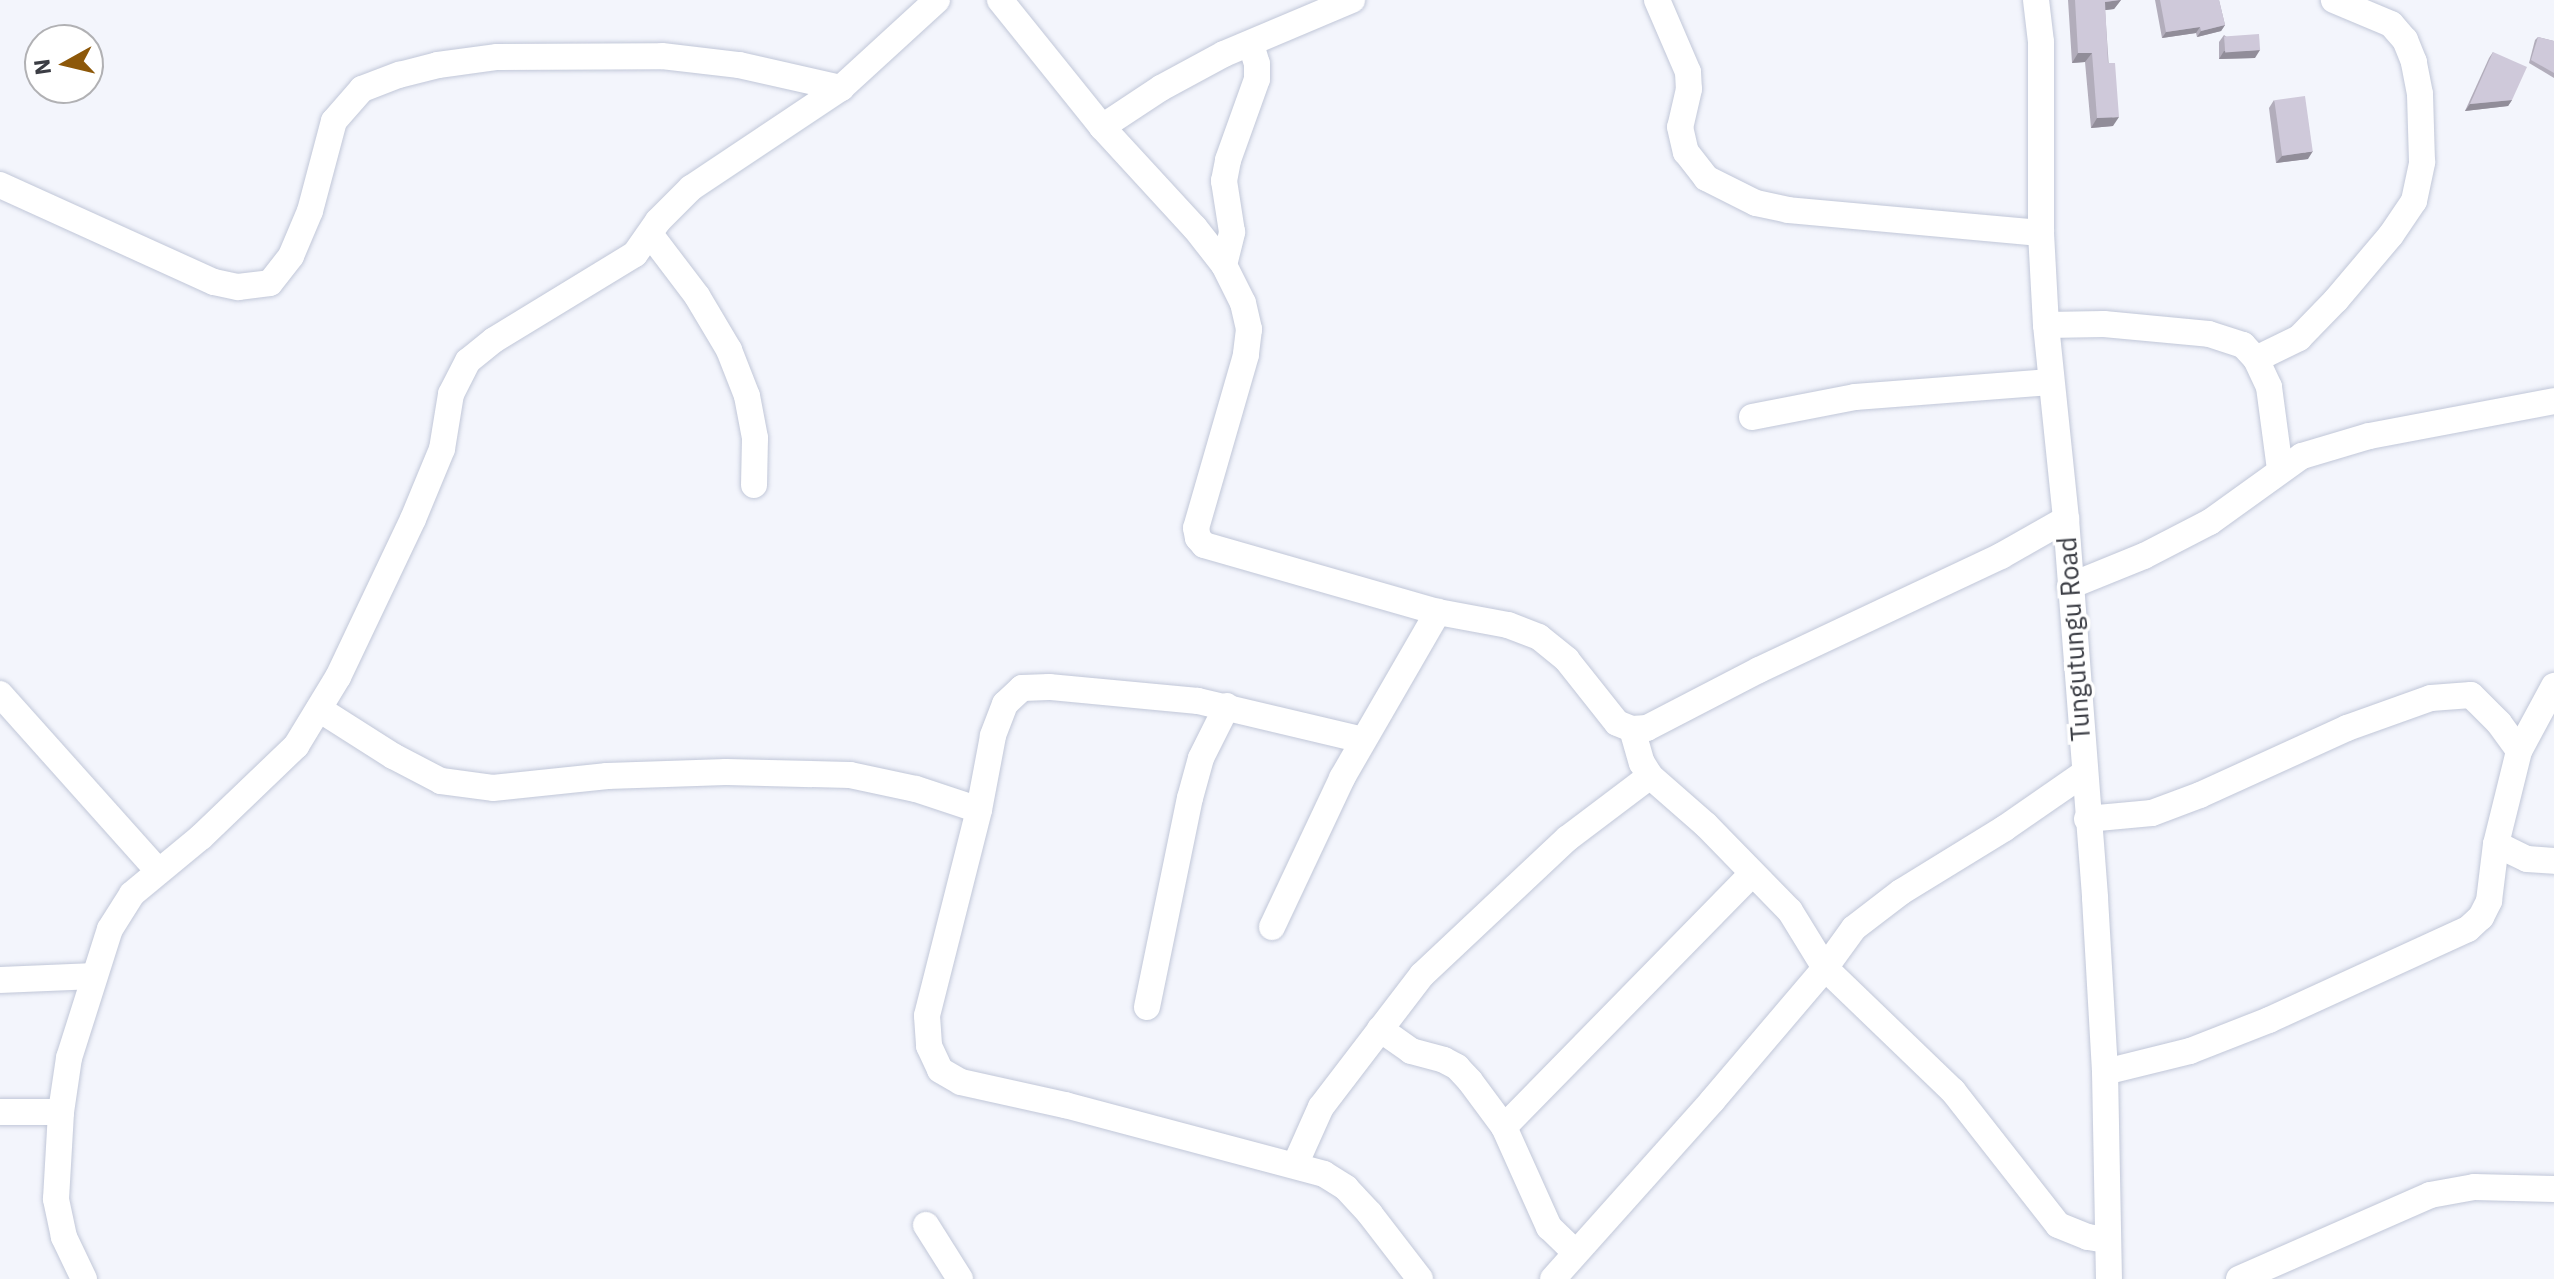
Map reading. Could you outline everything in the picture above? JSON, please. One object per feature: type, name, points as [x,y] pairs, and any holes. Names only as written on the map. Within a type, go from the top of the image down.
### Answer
[{"type":"street","points":[[84,1279],[64,1237],[56,1199],[61,1112],[69,1058],[94,976],[117,917],[132,894],[201,837],[296,746],[319,709],[413,519],[442,449],[451,394],[468,361],[494,340],[635,254],[665,213],[691,188],[841,88],[937,0]]},
{"type":"street","points":[[1000,0],[1102,127],[1167,196],[1224,265],[1243,303],[1249,329],[1246,355],[1196,528],[1198,538],[1204,545],[1438,612],[1508,625],[1539,637],[1567,660],[1617,723],[1632,729],[1647,728],[1759,670],[2001,556],[2066,519]]},
{"type":"street","points":[[1102,127],[1161,88],[1352,0]]},
{"type":"street","points":[[1657,0],[1688,72],[1689,89],[1680,127],[1686,152],[1706,178],[1756,203],[1788,210],[2041,233]]},
{"type":"street","name":"Tungutungu Road","points":[[2036,0],[2042,72],[2041,233],[2046,325],[2066,519],[2105,1072],[2109,1279]]},
{"type":"street","points":[[2256,359],[2299,338],[2382,246],[2414,201],[2422,162],[2420,94],[2410,51],[2390,12],[2334,0]]},
{"type":"street","points":[[1224,265],[1232,232],[1224,181],[1228,160],[1257,79],[1257,64],[1251,44]]},
{"type":"street","points":[[0,185],[214,282],[238,287],[270,283],[291,256],[310,211],[334,121],[362,89],[399,75],[438,65],[497,57],[662,56],[739,65],[841,88]]},
{"type":"street","points":[[650,234],[697,296],[729,350],[747,396],[755,438],[754,485]]},
{"type":"street","points":[[2046,325],[2104,324],[2209,334],[2243,345],[2256,359],[2269,387],[2280,469]]},
{"type":"street","points":[[1752,417],[1855,397],[2050,382]]},
{"type":"street","points":[[2070,586],[2144,556],[2210,522],[2302,456],[2369,436],[2554,401]]},
{"type":"street","points":[[1272,927],[1363,740],[1438,612]]},
{"type":"street","points":[[2105,1072],[2145,1065],[2190,1051],[2269,1020],[2468,929],[2481,917],[2489,901],[2496,844],[2519,751],[2554,686]]},
{"type":"street","points":[[1363,740],[1227,706],[1159,696],[1022,688],[1005,704],[993,736],[979,810],[927,1016],[929,1046],[940,1070],[961,1082],[1065,1105],[1324,1174],[1346,1188],[1420,1279]]},
{"type":"street","points":[[0,694],[158,871]]},
{"type":"street","points":[[2087,819],[2152,813],[2200,795],[2347,728],[2431,698],[2471,695],[2499,723],[2519,751]]},
{"type":"street","points":[[1147,1007],[1190,798],[1201,758],[1227,706]]},
{"type":"street","points":[[319,709],[393,756],[441,781],[493,788],[623,775],[726,772],[850,775],[916,789],[979,810]]},
{"type":"street","points":[[1632,729],[1642,763],[1650,776],[1706,825],[1790,911],[1825,968],[1953,1091],[2058,1225],[2088,1237],[2108,1240]]},
{"type":"street","points":[[1553,1279],[1574,1251],[1712,1101],[1825,968],[1854,928],[1901,892],[2005,828],[2083,774]]},
{"type":"street","points":[[1295,1165],[1321,1107],[1422,975],[1568,838],[1650,776]]},
{"type":"street","points":[[2496,844],[2527,859],[2554,861]]},
{"type":"street","points":[[1504,1127],[1752,874]]},
{"type":"street","points":[[0,980],[94,976]]},
{"type":"street","points":[[1380,1029],[1411,1051],[1457,1067],[1504,1127],[1537,1207],[1549,1227],[1574,1251]]},
{"type":"street","points":[[0,1112],[61,1112]]},
{"type":"street","points":[[2239,1279],[2430,1195],[2474,1187],[2554,1189]]},
{"type":"street","points":[[926,1225],[960,1279]]},
{"type":"building","points":[[2075,0],[2119,0],[2105,2],[2108,63],[2115,63],[2119,117],[2097,118],[2092,53],[2078,53]]},
{"type":"building","points":[[2160,0],[2219,0],[2225,25],[2201,31],[2200,27],[2166,32]]},
{"type":"building","points":[[2259,34],[2260,50],[2225,52],[2224,36]]},
{"type":"building","points":[[2538,37],[2554,41],[2554,73],[2531,60]]},
{"type":"building","points":[[2493,52],[2527,67],[2512,100],[2470,104]]},
{"type":"building","points":[[2305,96],[2313,151],[2282,156],[2274,100]]}]
